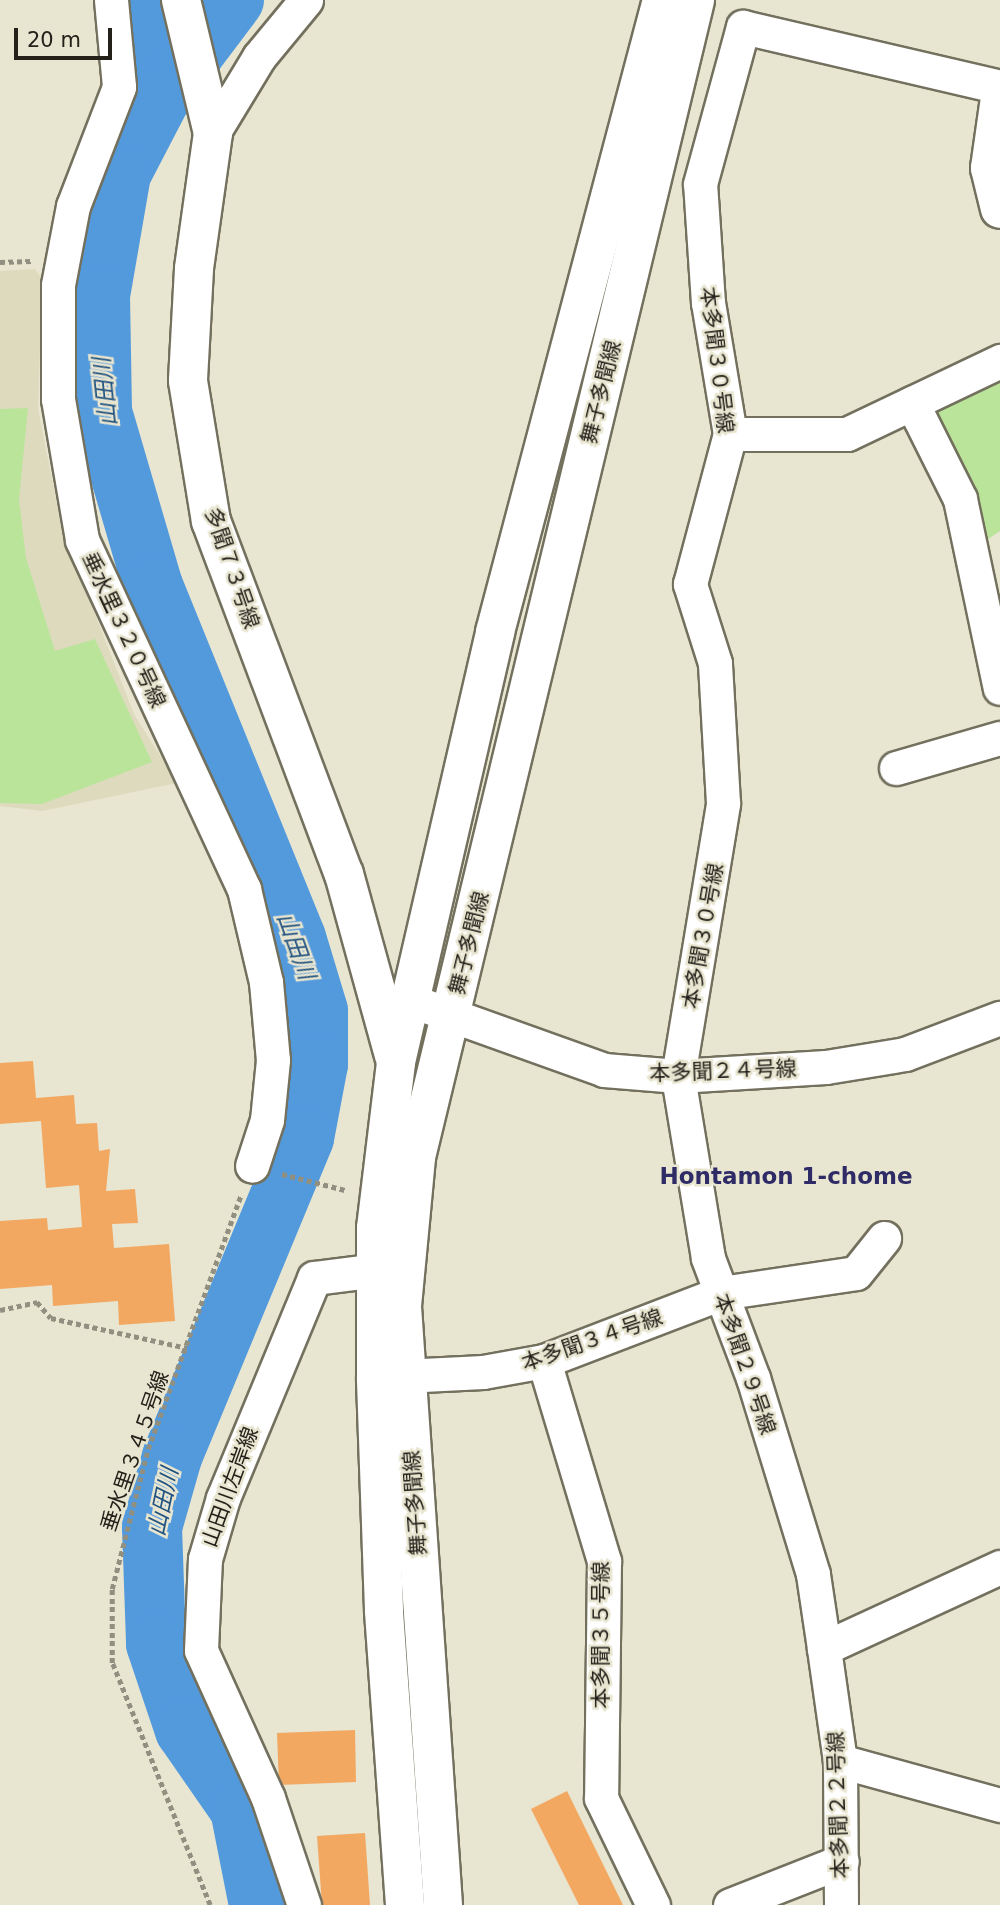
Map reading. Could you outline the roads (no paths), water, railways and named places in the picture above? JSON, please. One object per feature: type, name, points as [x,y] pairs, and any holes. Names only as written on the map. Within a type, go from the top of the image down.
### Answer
[{"type":"street","name":"垂水里３２０号線","points":[[111,0],[119,88],[73,206],[58,285],[58,399],[82,540],[244,889],[266,982],[272,1060],[267,1120],[252,1166]]},
{"type":"street","points":[[181,0],[208,117]]},
{"type":"street","name":"多聞７３号線","points":[[306,0],[208,117],[194,269],[188,381],[211,521],[344,873],[396,1062]]},
{"type":"street","name":"舞子多聞線","points":[[405,1905],[385,1624],[396,1062],[508,582],[662,0]]},
{"type":"street","name":"舞子多聞線","points":[[391,1267],[695,0]]},
{"type":"street","name":"本多聞３０号線","points":[[678,1076],[723,803],[715,663],[690,584],[730,434],[708,303],[700,184],[743,27],[1000,87]]},
{"type":"street","points":[[1000,98],[990,168],[1000,209]]},
{"type":"street","points":[[730,434],[847,434],[1000,361]]},
{"type":"street","points":[[912,403],[960,499],[1000,688]]},
{"type":"street","points":[[896,768],[1000,738]]},
{"type":"street","name":"本多聞２４号線","points":[[410,1000],[604,1070],[678,1076],[826,1067],[905,1054],[1000,1018]]},
{"type":"street","name":"本多聞２９号線","points":[[678,1076],[708,1258],[722,1293],[813,1574],[824,1648]]},
{"type":"street","name":"本多聞３４号線","points":[[391,1376],[483,1372],[544,1361],[722,1293],[856,1273],[884,1238]]},
{"type":"street","name":"山田川左岸線","points":[[304,1905],[268,1798],[201,1650],[205,1559],[223,1498],[314,1278],[391,1267]]},
{"type":"street","name":"本多聞３５号線","points":[[544,1361],[604,1561],[601,1798],[653,1905]]},
{"type":"street","name":"舞子多聞線","points":[[391,1376],[443,1905]]},
{"type":"street","points":[[824,1648],[1000,1567]]},
{"type":"street","name":"本多聞２２号線","points":[[824,1648],[840,1761],[841,1905]]},
{"type":"street","points":[[840,1761],[1000,1805]]},
{"type":"street","points":[[730,1905],[842,1861]]},
{"type":"waterway","points":[[141,0],[161,97]]},
{"type":"waterway","name":"山田川","points":[[234,0],[161,97],[121,174],[100,296],[102,412],[153,586],[296,938],[318,1011],[318,1064],[304,1138],[172,1457],[152,1527],[156,1644],[185,1730],[240,1809],[259,1905]]},
{"type":"district","name":"Hontamon 1-chome","points":[[786,1176]]}]
